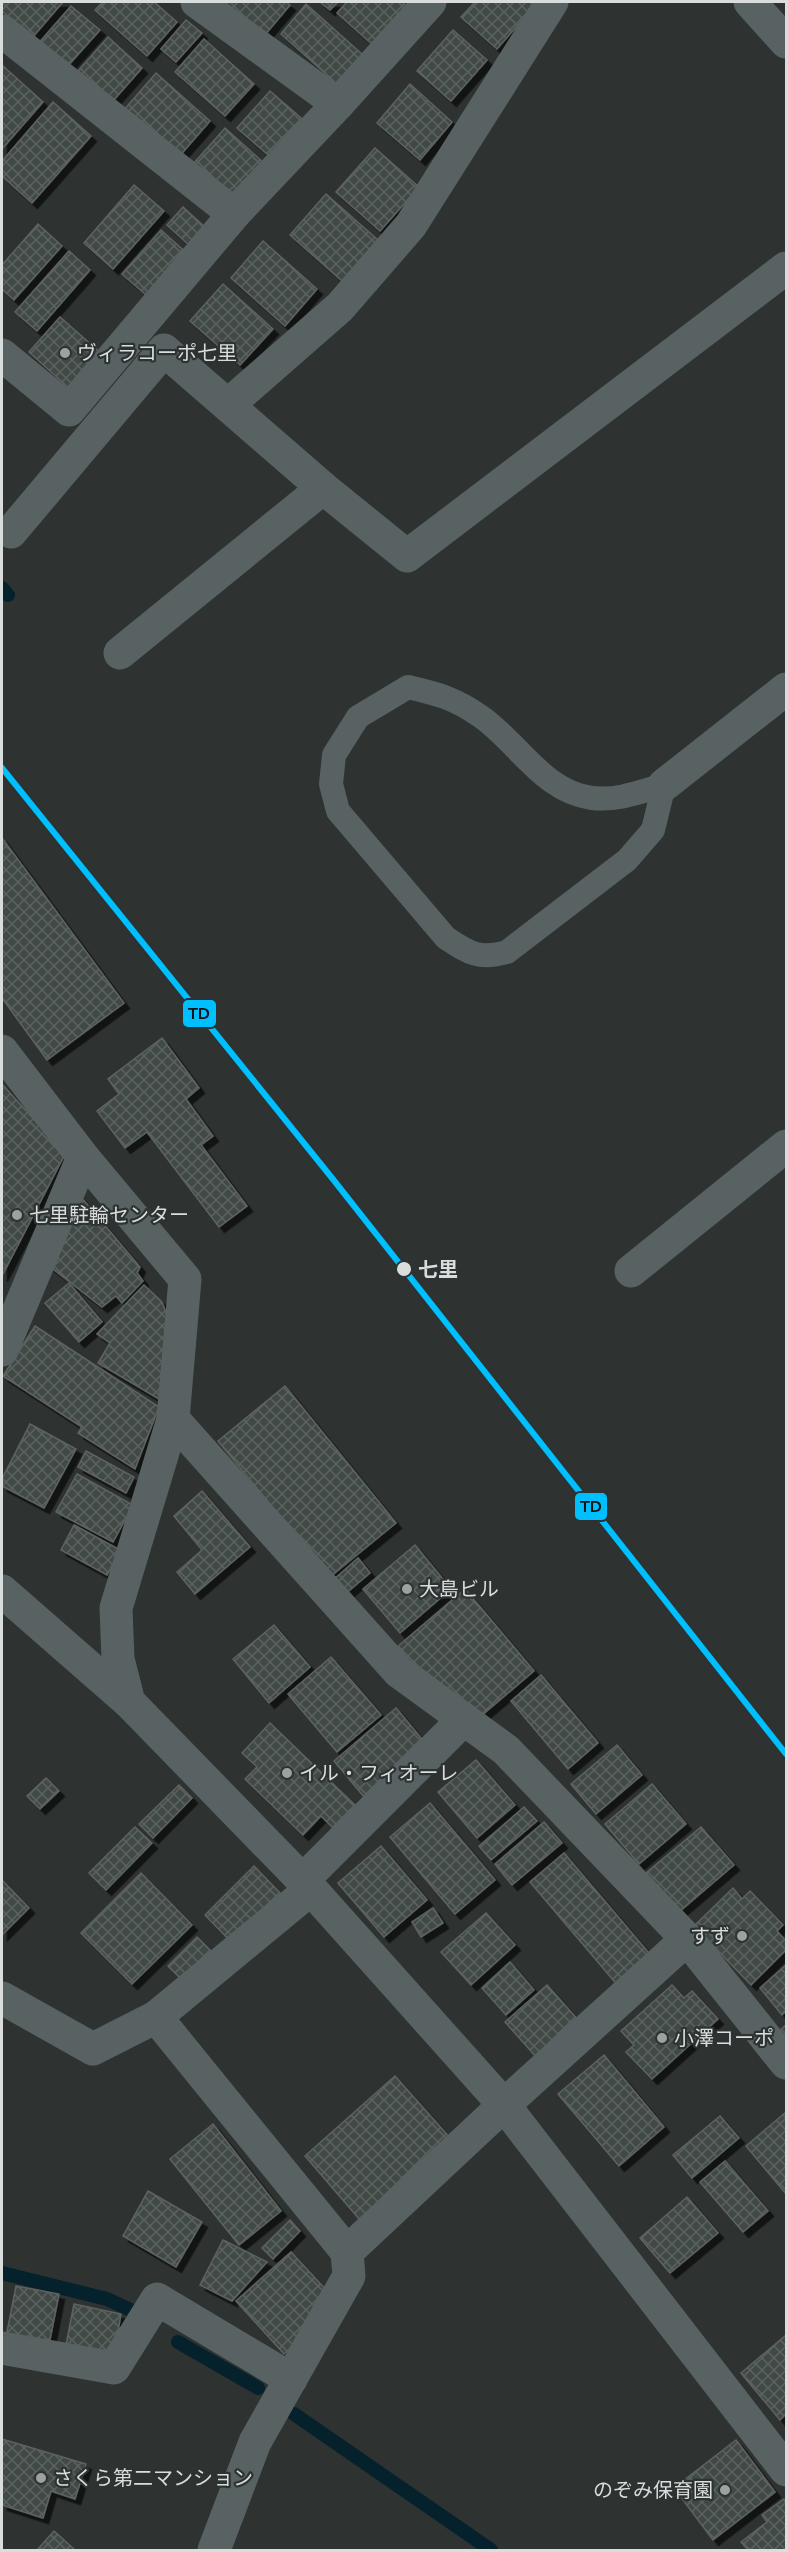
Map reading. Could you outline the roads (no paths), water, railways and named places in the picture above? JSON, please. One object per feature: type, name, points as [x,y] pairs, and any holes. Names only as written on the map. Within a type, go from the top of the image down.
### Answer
[{"type":"street","points":[[197,2],[338,104]]},
{"type":"street","points":[[2,355],[69,410],[234,214],[430,2]]},
{"type":"street","points":[[228,405],[340,307],[411,225],[552,2]]},
{"type":"street","points":[[750,2],[786,42]]},
{"type":"street","points":[[2,31],[234,214]]},
{"type":"street","points":[[11,532],[164,350],[323,488],[407,556],[786,268]]},
{"type":"street","points":[[120,653],[323,488]]},
{"type":"street","points":[[664,785],[786,688]]},
{"type":"street","points":[[2,1051],[83,1157],[185,1279],[173,1419],[116,1608],[118,1659],[129,1702]]},
{"type":"street","points":[[631,1271],[783,1155]]},
{"type":"street","points":[[2,1350],[83,1157]]},
{"type":"street","points":[[173,1419],[399,1672],[506,1750],[687,1939],[786,2063]]},
{"type":"street","points":[[2,1591],[129,1702],[307,1885],[504,2104],[786,2470]]},
{"type":"street","points":[[2,1998],[93,2049],[156,2018],[307,1885],[464,1719]]},
{"type":"street","points":[[347,2252],[504,2104],[687,1939]]},
{"type":"street","points":[[156,2018],[347,2252],[349,2276],[255,2442],[214,2550]]},
{"type":"street","points":[[2,2348],[114,2367],[156,2299],[291,2379]]},
{"type":"lane","points":[[408,687],[446,695],[482,717],[532,765],[562,788],[591,798],[620,798],[664,785],[653,830],[627,860],[507,952],[489,957],[468,953],[446,938],[338,812],[331,784],[334,755],[358,717],[408,687]]},
{"type":"waterway","points":[[2,588],[8,595]]},
{"type":"waterway","points":[[2,2273],[107,2299],[135,2312]]},
{"type":"waterway","points":[[178,2342],[258,2388]]},
{"type":"waterway","points":[[294,2414],[491,2550]]},
{"type":"place","name":"ヴィラコーポ七里","points":[[65,353]]},
{"type":"place","name":"七里駐輪センター","points":[[17,1215]]},
{"type":"place","name":"七里","points":[[404,1269]]},
{"type":"place","name":"大島ビル","points":[[407,1589]]},
{"type":"place","name":"イル・フィオーレ","points":[[287,1773]]},
{"type":"place","name":"すず","points":[[742,1936]]},
{"type":"place","name":"小澤コーポ","points":[[662,2038]]},
{"type":"place","name":"さくら第二マンション","points":[[41,2478]]},
{"type":"place","name":"のぞみ保育園","points":[[725,2490]]}]
